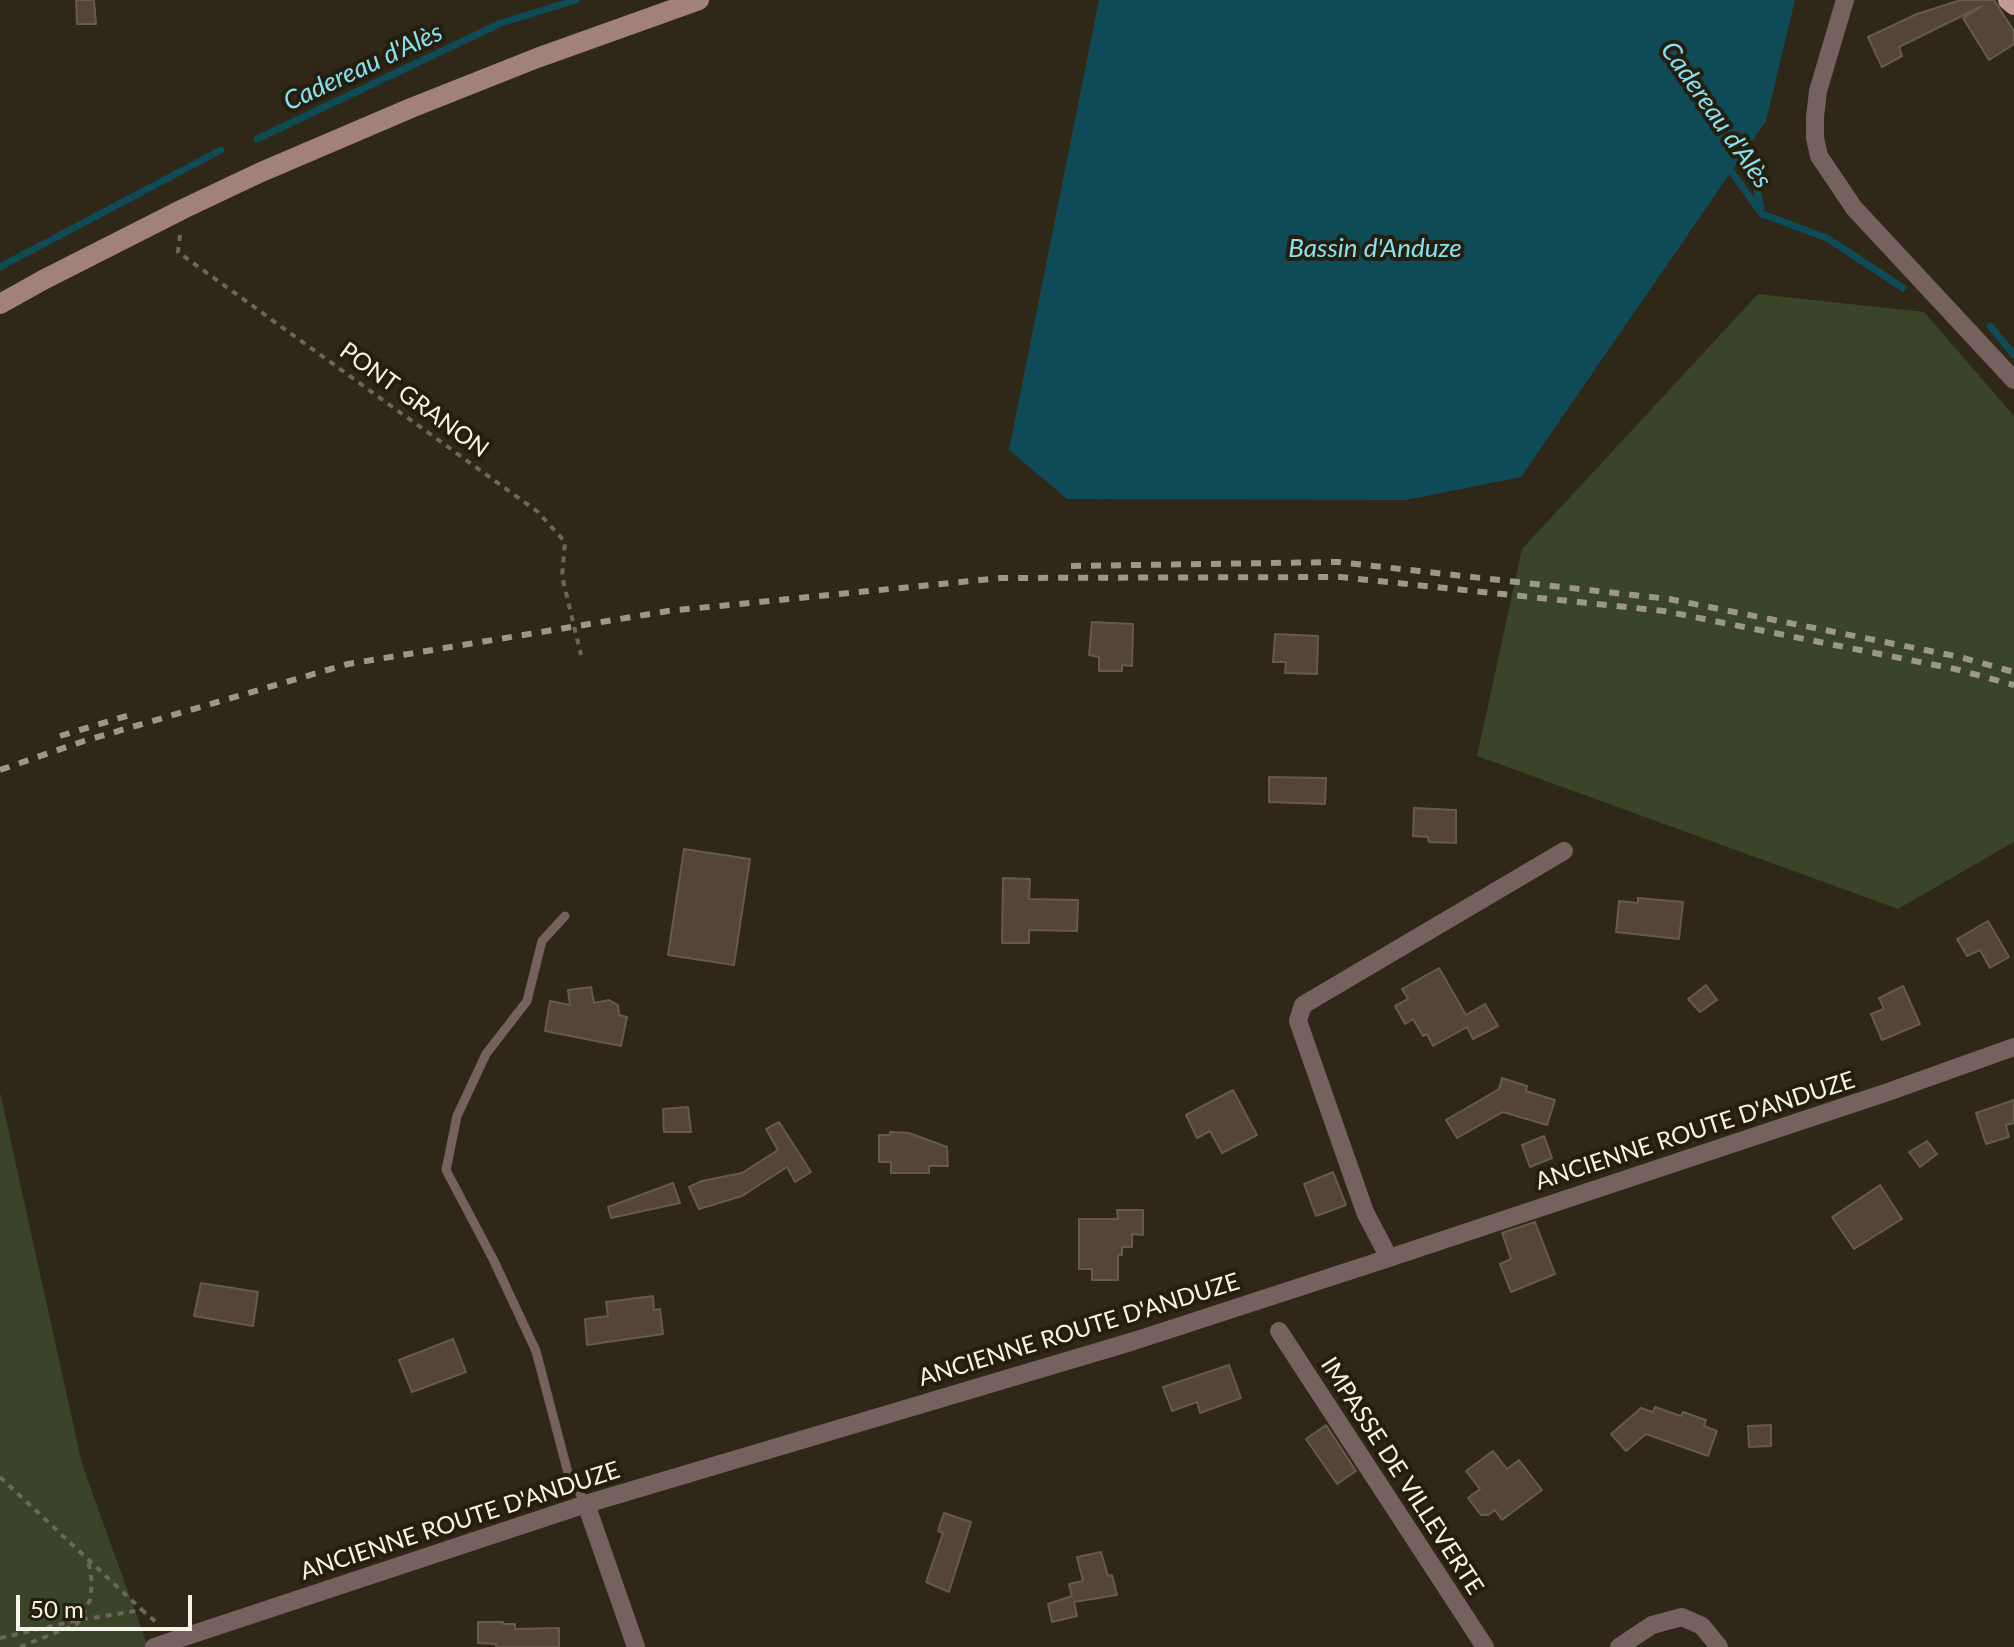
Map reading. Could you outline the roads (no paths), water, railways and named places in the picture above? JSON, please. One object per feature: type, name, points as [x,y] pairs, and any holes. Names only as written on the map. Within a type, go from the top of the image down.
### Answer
[{"type":"main road","points":[[0,304],[259,173],[537,58],[699,0]]},
{"type":"main road","points":[[2008,0],[2014,5]]},
{"type":"street","points":[[1845,0],[1818,91],[1815,138],[1819,156],[1854,208],[2014,380]]},
{"type":"street","points":[[1389,1258],[1365,1212],[1298,1021],[1303,1005],[1564,851]]},
{"type":"street","name":"ANCIENNE ROUTE D'ANDUZE","points":[[154,1647],[586,1504],[1134,1341],[1888,1092],[2014,1047]]},
{"type":"street","name":"IMPASSE DE VILLEVERTE","points":[[1279,1331],[1485,1647]]},
{"type":"street","points":[[586,1504],[636,1647]]},
{"type":"street","points":[[1619,1647],[1652,1625],[1682,1617],[1702,1626],[1719,1647]]},
{"type":"lane","points":[[565,916],[542,941],[527,1001],[486,1054],[474,1079],[457,1116],[446,1170],[493,1259],[536,1351],[568,1473],[586,1504]]},
{"type":"water","name":"Bassin d'Anduze","points":[[1099,0],[1795,0],[1766,121],[1521,477],[1406,500],[1067,499],[1009,450]]},
{"type":"waterway","name":"Cadereau d'Alès","points":[[257,139],[501,23],[576,0]]},
{"type":"waterway","name":"Cadereau d'Alès","points":[[1746,138],[1761,208]]},
{"type":"waterway","name":"Cadereau d'Alès","points":[[0,267],[221,150]]},
{"type":"waterway","name":"Cadereau d'Alès","points":[[1726,164],[1762,214],[1827,238],[1903,288]]},
{"type":"waterway","name":"Cadereau d'Alès","points":[[1990,326],[2014,355]]},
{"type":"railway","points":[[1071,566],[1338,562],[1669,599],[1960,657],[2014,672]]},
{"type":"railway","points":[[0,770],[84,741],[348,664],[668,611],[1001,578],[1340,577],[1664,611],[1955,669],[2014,685]]},
{"type":"railway","points":[[60,736],[133,714]]}]
